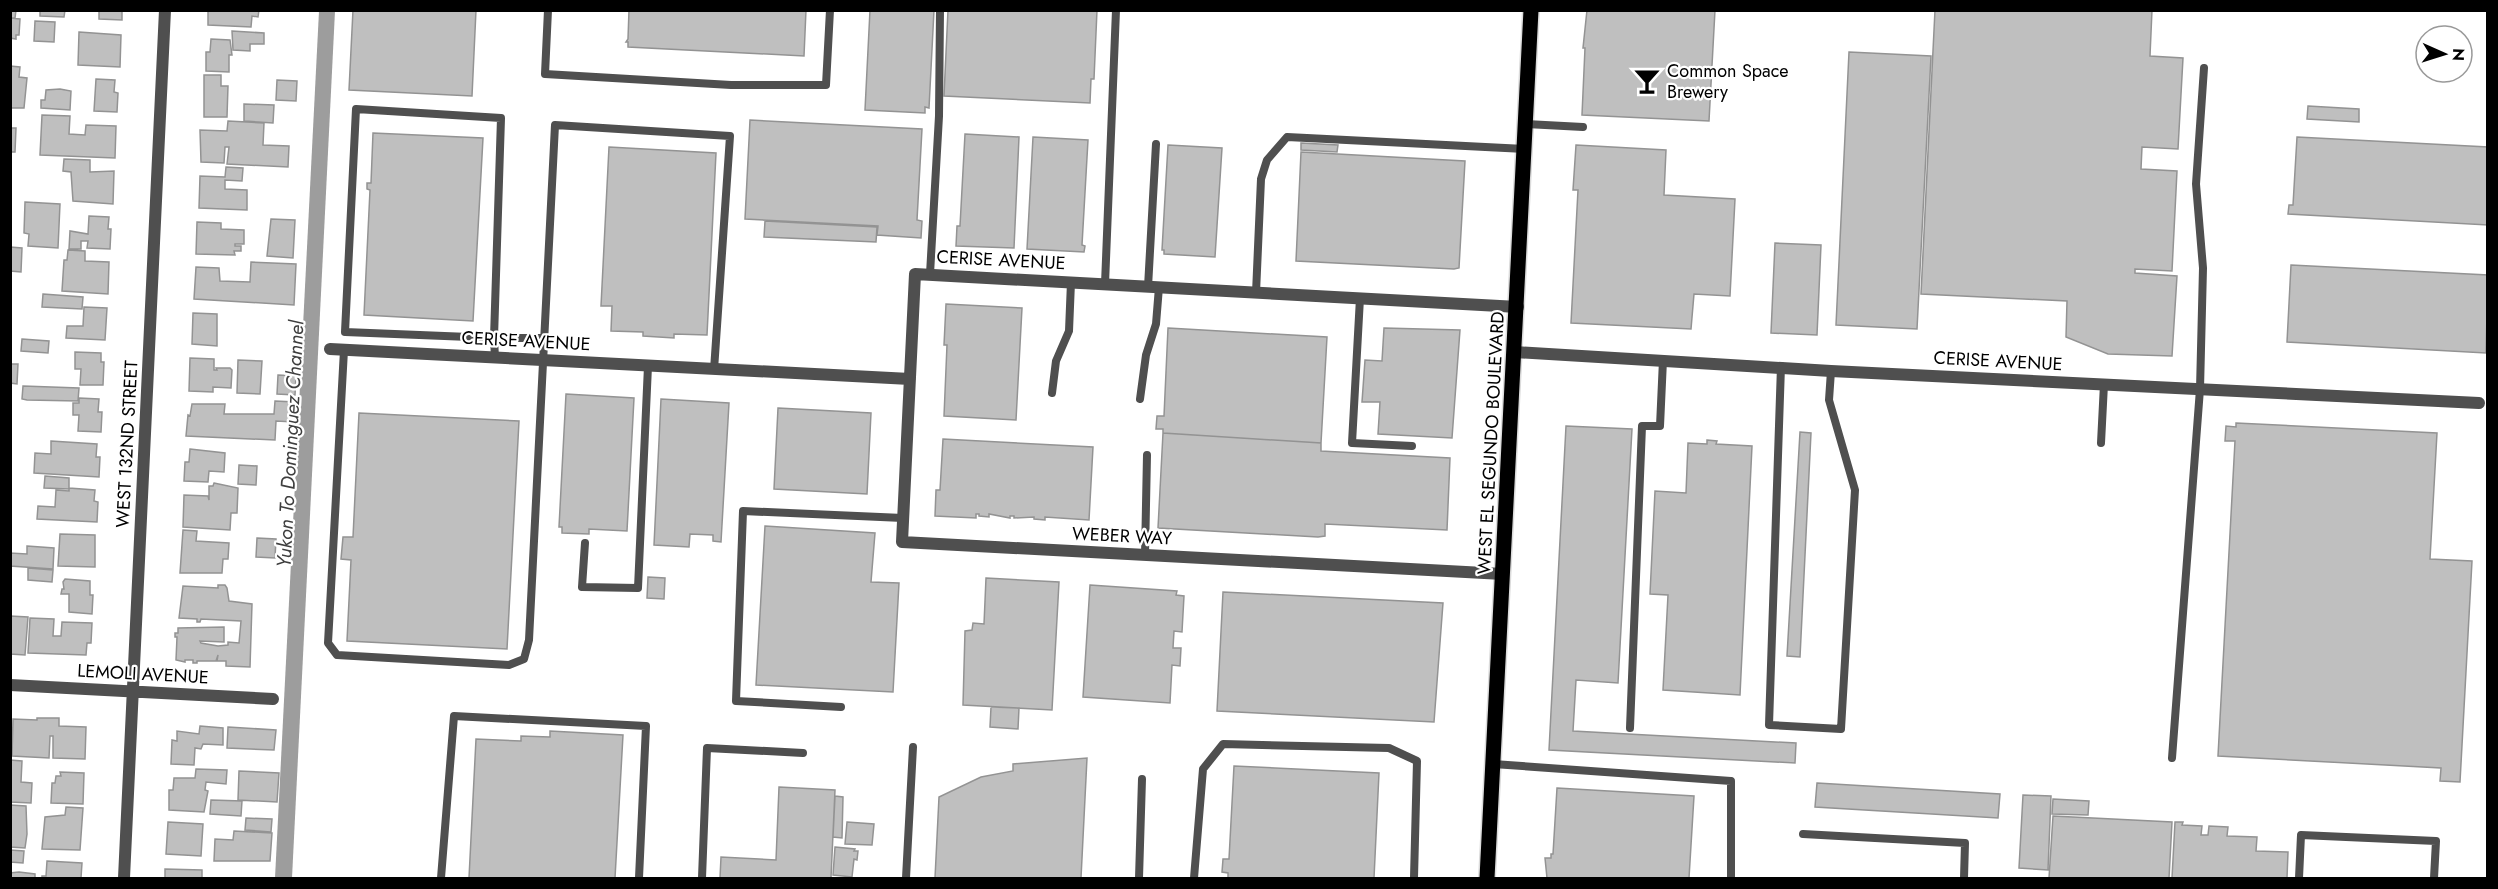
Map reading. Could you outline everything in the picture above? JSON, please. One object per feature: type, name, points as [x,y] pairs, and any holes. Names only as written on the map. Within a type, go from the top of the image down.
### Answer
[{"type":"main road","name":"WEST EL SEGUNDO BOULEVARD","points":[[1487,879],[1518,307],[1531,10]]},
{"type":"street","name":"WEST 132ND STREET","points":[[124,879],[165,10]]},
{"type":"street","name":"CERISE AVENUE","points":[[330,349],[910,379],[915,274],[1518,307]]},
{"type":"street","name":"CERISE AVENUE","points":[[1515,352],[1781,366],[1831,371],[2478,403]]},
{"type":"street","name":"WEBER WAY","points":[[910,379],[902,542],[1503,574]]},
{"type":"street","name":"LEMOLI AVENUE","points":[[10,685],[273,699]]},
{"type":"lane","points":[[548,10],[545,74],[731,85],[826,85],[830,10]]},
{"type":"lane","points":[[930,274],[939,116],[940,10]]},
{"type":"lane","points":[[1105,284],[1116,10]]},
{"type":"lane","points":[[2172,758],[2200,388],[2203,268],[2196,184],[2204,68]]},
{"type":"lane","points":[[495,358],[494,338],[501,118],[356,109],[345,332],[494,338],[544,338]]},
{"type":"lane","points":[[1526,124],[1583,127]]},
{"type":"lane","points":[[344,350],[328,643],[337,655],[509,665],[524,659],[529,640],[555,125],[730,136],[714,369]]},
{"type":"lane","points":[[1256,292],[1261,179],[1267,160],[1287,137],[1525,149]]},
{"type":"lane","points":[[1140,399],[1146,355],[1156,324],[1154,287],[1156,144]]},
{"type":"lane","points":[[1052,393],[1056,361],[1069,331],[1071,282]]},
{"type":"lane","points":[[1360,298],[1352,442],[1412,446]]},
{"type":"lane","points":[[1630,728],[1642,426],[1660,426],[1663,360]]},
{"type":"lane","points":[[585,543],[582,587],[638,588],[648,366]]},
{"type":"lane","points":[[1781,366],[1769,725],[1841,729],[1855,490],[1829,400],[1831,371]]},
{"type":"lane","points":[[2101,443],[2104,384]]},
{"type":"lane","points":[[1145,555],[1147,455]]},
{"type":"lane","points":[[842,707],[736,701],[743,511],[903,518]]},
{"type":"lane","points":[[441,879],[454,716],[646,726],[639,879]]},
{"type":"lane","points":[[1194,879],[1203,769],[1223,744],[1389,748],[1417,761],[1414,879]]},
{"type":"lane","points":[[906,879],[913,747]]},
{"type":"lane","points":[[702,879],[707,748],[803,753]]},
{"type":"lane","points":[[1493,764],[1731,781],[1731,879]]},
{"type":"lane","points":[[1139,879],[1142,779]]},
{"type":"lane","points":[[1803,834],[1965,843],[1964,879]]},
{"type":"lane","points":[[2299,879],[2301,835],[2436,841],[2434,879]]},
{"type":"shaded area","points":[[319,11],[335,11],[292,878],[275,878]]},
{"type":"building","points":[[10,10],[16,10],[15,18],[10,18]]},
{"type":"building","points":[[40,10],[65,10],[64,17],[40,16]]},
{"type":"building","points":[[99,10],[122,10],[122,20],[99,19]]},
{"type":"building","points":[[208,10],[259,10],[258,17],[252,16],[251,27],[208,25]]},
{"type":"building","points":[[353,10],[476,10],[472,96],[349,90]]},
{"type":"building","points":[[629,10],[806,10],[804,56],[628,47],[628,42],[626,42]]},
{"type":"building","points":[[870,10],[934,10],[929,108],[925,107],[925,113],[865,110]]},
{"type":"building","points":[[948,10],[1097,10],[1094,79],[1091,79],[1090,103],[944,96]]},
{"type":"building","name":"Common Space Brewery","points":[[1587,10],[1715,10],[1709,121],[1582,115],[1585,48],[1583,48]]},
{"type":"building","points":[[1935,10],[2152,10],[2150,56],[2183,58],[2178,149],[2142,147],[2141,169],[2177,171],[2172,271],[2135,269],[2135,273],[2177,276],[2172,356],[2108,354],[2066,337],[2067,301],[1921,294]]},
{"type":"building","points":[[10,18],[20,19],[19,35],[16,35],[16,39],[10,38]]},
{"type":"building","points":[[35,21],[55,22],[54,42],[34,41]]},
{"type":"building","points":[[232,31],[264,33],[264,44],[250,44],[250,51],[233,50]]},
{"type":"building","points":[[79,32],[121,35],[120,67],[78,65]]},
{"type":"building","points":[[211,39],[230,40],[232,55],[229,55],[229,72],[206,71],[206,52],[210,52]]},
{"type":"building","points":[[1849,52],[1931,56],[1917,329],[1836,325]]},
{"type":"building","points":[[10,66],[20,67],[19,77],[27,78],[24,108],[10,108]]},
{"type":"building","points":[[204,75],[221,75],[221,86],[228,86],[227,117],[204,117]]},
{"type":"building","points":[[96,79],[115,80],[114,92],[118,93],[117,112],[94,111]]},
{"type":"building","points":[[277,80],[297,81],[296,101],[276,100]]},
{"type":"building","points":[[46,90],[71,91],[70,110],[41,108],[41,100],[45,100]]},
{"type":"building","points":[[244,104],[274,105],[273,123],[244,121]]},
{"type":"building","points":[[2308,106],[2359,109],[2359,122],[2307,119]]},
{"type":"building","points":[[42,115],[70,116],[69,134],[85,135],[86,125],[116,126],[115,158],[40,155]]},
{"type":"building","points":[[750,120],[922,129],[917,220],[922,221],[921,238],[877,235],[878,226],[745,219]]},
{"type":"building","points":[[228,121],[264,123],[263,145],[289,146],[288,167],[227,164],[229,147],[225,147],[224,163],[201,162],[200,130],[227,131]]},
{"type":"building","points":[[10,128],[16,128],[15,152],[10,152]]},
{"type":"building","points":[[373,133],[483,138],[473,321],[364,315],[370,190],[367,189],[367,183],[371,183]]},
{"type":"building","points":[[965,134],[1019,137],[1014,248],[956,246],[957,226],[960,226]]},
{"type":"building","points":[[1033,137],[1088,140],[1082,245],[1085,246],[1084,252],[1027,249]]},
{"type":"building","points":[[2297,137],[2488,147],[2488,225],[2288,214],[2289,205],[2293,205]]},
{"type":"building","points":[[1301,143],[1338,145],[1337,152],[1301,150]]},
{"type":"building","points":[[1168,145],[1222,148],[1215,257],[1164,254],[1162,250]]},
{"type":"building","points":[[1576,145],[1666,150],[1664,195],[1735,199],[1730,296],[1694,294],[1691,329],[1571,323],[1578,190],[1573,190]]},
{"type":"building","points":[[609,147],[716,153],[707,335],[674,334],[674,338],[643,336],[643,332],[611,331],[612,306],[601,306]]},
{"type":"building","points":[[1301,152],[1465,161],[1459,268],[1296,261]]},
{"type":"building","points":[[64,159],[90,160],[90,172],[114,171],[113,204],[73,201],[71,172],[63,171]]},
{"type":"building","points":[[226,167],[243,168],[242,181],[225,180],[225,189],[247,190],[247,210],[199,208],[200,176],[225,177]]},
{"type":"building","points":[[25,202],[60,204],[58,248],[28,246],[29,234],[24,233]]},
{"type":"building","points":[[89,216],[109,217],[110,249],[87,248],[88,241],[81,241],[81,249],[69,249],[70,231],[88,234]]},
{"type":"building","points":[[271,219],[295,220],[293,258],[267,256]]},
{"type":"building","points":[[765,221],[877,227],[876,242],[764,237]]},
{"type":"building","points":[[197,222],[221,223],[221,229],[244,230],[244,244],[235,244],[235,246],[241,246],[241,251],[234,251],[235,255],[196,254]]},
{"type":"building","points":[[1775,243],[1821,245],[1817,335],[1771,333]]},
{"type":"building","points":[[10,247],[22,248],[21,272],[10,271]]},
{"type":"building","points":[[68,250],[85,251],[85,261],[109,262],[108,294],[62,291],[64,260],[67,260]]},
{"type":"building","points":[[251,262],[296,264],[294,305],[194,299],[196,267],[219,268],[220,281],[250,282]]},
{"type":"building","points":[[2291,265],[2488,275],[2486,353],[2287,342]]},
{"type":"building","points":[[43,294],[83,297],[82,309],[42,307]]},
{"type":"building","points":[[946,304],[1022,308],[1016,420],[944,416]]},
{"type":"building","points":[[84,307],[107,308],[105,340],[66,338],[67,326],[83,326]]},
{"type":"building","points":[[193,313],[217,314],[217,346],[192,344]]},
{"type":"building","points":[[1168,328],[1327,337],[1321,443],[1163,433],[1163,429],[1156,429],[1157,416],[1164,416]]},
{"type":"building","points":[[1384,328],[1460,330],[1452,438],[1378,434],[1380,402],[1362,402],[1365,360],[1382,361]]},
{"type":"building","points":[[22,339],[49,341],[48,353],[21,351]]},
{"type":"building","points":[[75,352],[101,353],[101,362],[104,362],[103,385],[80,385],[81,369],[75,369]]},
{"type":"building","points":[[190,358],[214,359],[214,370],[230,368],[232,370],[231,388],[213,387],[213,392],[189,391]]},
{"type":"building","points":[[238,360],[262,361],[260,394],[237,393]]},
{"type":"building","points":[[10,364],[18,364],[17,384],[10,383]]},
{"type":"building","points":[[278,375],[296,376],[295,395],[277,394]]},
{"type":"building","points":[[23,386],[79,388],[78,401],[22,399]]},
{"type":"building","points":[[566,394],[634,398],[627,531],[589,529],[589,534],[562,533],[562,527],[559,527]]},
{"type":"building","points":[[79,398],[99,399],[98,412],[102,412],[101,432],[78,431],[79,415],[73,415],[73,403],[79,403]]},
{"type":"building","points":[[661,399],[729,403],[721,542],[713,541],[713,535],[690,534],[689,547],[654,545]]},
{"type":"building","points":[[275,401],[295,402],[294,422],[276,421],[275,440],[186,436],[188,415],[190,416],[192,404],[225,404],[224,414],[274,414]]},
{"type":"building","points":[[778,408],[871,413],[867,494],[774,489]]},
{"type":"building","points":[[359,413],[519,421],[507,649],[347,641],[351,560],[341,559],[343,537],[353,537]]},
{"type":"building","points":[[2236,423],[2437,433],[2430,559],[2472,561],[2460,782],[2440,781],[2441,768],[2218,756],[2235,441],[2225,441],[2226,426],[2236,427]]},
{"type":"building","points":[[1566,426],[1632,429],[1618,683],[1576,680],[1573,731],[1796,743],[1795,763],[1549,750]]},
{"type":"building","points":[[1800,432],[1811,433],[1800,657],[1787,656]]},
{"type":"building","points":[[1163,433],[1321,443],[1321,451],[1450,458],[1447,530],[1325,524],[1325,536],[1318,537],[1158,528]]},
{"type":"building","points":[[943,439],[1093,447],[1089,520],[1045,517],[1045,520],[1034,519],[1034,517],[1014,518],[1014,516],[1010,518],[989,514],[989,517],[976,514],[976,518],[935,516],[936,490],[940,490]]},
{"type":"building","points":[[1707,440],[1717,441],[1716,444],[1752,446],[1740,695],[1663,690],[1668,595],[1650,594],[1655,491],[1686,493],[1688,443],[1707,444]]},
{"type":"building","points":[[51,441],[97,444],[96,457],[100,457],[99,477],[34,473],[35,453],[51,454]]},
{"type":"building","points":[[190,449],[225,453],[224,472],[209,471],[208,482],[184,481],[185,462],[189,462]]},
{"type":"building","points":[[239,465],[257,466],[256,485],[238,484]]},
{"type":"building","points":[[45,476],[69,478],[69,489],[44,488]]},
{"type":"building","points":[[214,483],[238,488],[237,513],[231,513],[230,530],[183,527],[184,495],[208,496],[209,500],[209,486],[213,486]]},
{"type":"building","points":[[69,488],[95,490],[94,501],[98,502],[97,522],[37,519],[38,506],[55,507],[56,490],[69,491]]},
{"type":"building","points":[[765,526],[875,533],[871,582],[899,583],[893,692],[756,685]]},
{"type":"building","points":[[183,530],[197,531],[196,541],[229,543],[228,559],[223,559],[222,573],[180,573]]},
{"type":"building","points":[[60,534],[95,535],[95,567],[58,566]]},
{"type":"building","points":[[257,538],[276,539],[275,558],[256,557]]},
{"type":"building","points":[[27,546],[54,548],[53,569],[10,566],[10,553],[27,554]]},
{"type":"building","points":[[28,568],[53,570],[52,582],[28,580]]},
{"type":"building","points":[[648,577],[665,578],[664,599],[647,598]]},
{"type":"building","points":[[986,578],[1059,582],[1052,710],[963,705],[965,631],[972,630],[973,623],[984,624]]},
{"type":"building","points":[[65,579],[90,581],[90,595],[93,595],[92,614],[69,612],[69,594],[61,594]]},
{"type":"building","points":[[218,585],[225,585],[229,601],[252,604],[250,667],[226,666],[226,661],[217,661],[218,655],[216,661],[193,663],[193,660],[185,660],[185,662],[176,660],[177,637],[175,633],[178,633],[178,628],[224,627],[224,642],[200,641],[201,643],[218,646],[228,645],[228,642],[239,643],[241,621],[201,619],[197,622],[197,619],[179,618],[183,586],[218,588]]},
{"type":"building","points":[[1090,585],[1177,591],[1176,595],[1184,596],[1182,632],[1174,631],[1173,648],[1181,648],[1180,666],[1172,665],[1170,703],[1083,697]]},
{"type":"building","points":[[1223,592],[1443,603],[1434,722],[1217,711]]},
{"type":"building","points":[[10,616],[28,617],[25,655],[10,654]]},
{"type":"building","points":[[30,618],[54,619],[53,636],[61,636],[62,622],[92,623],[91,643],[87,643],[86,655],[28,653]]},
{"type":"building","points":[[991,707],[1019,708],[1018,729],[990,727]]},
{"type":"building","points":[[37,718],[59,718],[59,726],[86,727],[85,759],[53,758],[53,736],[50,736],[49,758],[12,756],[13,719],[37,720]]},
{"type":"building","points":[[200,726],[223,728],[223,745],[203,744],[201,749],[195,748],[194,765],[171,764],[172,740],[177,741],[177,731],[199,734]]},
{"type":"building","points":[[228,727],[276,730],[274,750],[227,748]]},
{"type":"building","points":[[550,731],[623,735],[615,878],[469,878],[476,739],[521,741],[521,736],[550,737]]},
{"type":"building","points":[[1087,758],[1081,878],[935,878],[939,797],[981,777],[1013,771],[1013,764]]},
{"type":"building","points":[[10,760],[22,761],[21,782],[32,783],[31,803],[10,802]]},
{"type":"building","points":[[1234,766],[1379,773],[1374,878],[1228,878],[1228,873],[1222,872],[1223,859],[1229,859]]},
{"type":"building","points":[[196,769],[227,770],[226,784],[206,782],[205,790],[208,791],[204,812],[169,810],[169,790],[173,790],[174,778],[195,778]]},
{"type":"building","points":[[239,771],[279,773],[277,802],[238,800]]},
{"type":"building","points":[[60,772],[84,773],[83,804],[51,803],[52,783],[55,783],[56,776],[61,776]]},
{"type":"building","points":[[1817,783],[2000,794],[1998,818],[1815,807]]},
{"type":"building","points":[[779,787],[835,790],[831,878],[720,878],[721,857],[776,860]]},
{"type":"building","points":[[1557,788],[1694,796],[1689,878],[1547,878],[1545,858],[1551,858],[1553,854]]},
{"type":"building","points":[[2023,795],[2051,796],[2048,870],[2019,868]]},
{"type":"building","points":[[835,796],[843,797],[842,838],[833,837]]},
{"type":"building","points":[[2053,799],[2089,801],[2088,815],[2052,814]]},
{"type":"building","points":[[211,800],[242,801],[241,816],[210,814]]},
{"type":"building","points":[[10,805],[26,806],[25,848],[10,847]]},
{"type":"building","points":[[66,807],[83,808],[80,850],[42,849],[45,817],[65,815]]},
{"type":"building","points":[[2053,816],[2172,822],[2169,878],[2049,878]]},
{"type":"building","points":[[246,818],[272,819],[271,832],[245,830]]},
{"type":"building","points":[[168,822],[203,824],[201,856],[166,854]]},
{"type":"building","points":[[847,822],[874,824],[872,845],[845,844]]},
{"type":"building","points":[[2175,822],[2183,822],[2182,825],[2202,826],[2201,835],[2208,835],[2209,826],[2228,827],[2227,836],[2257,837],[2256,851],[2288,852],[2287,878],[2172,878]]},
{"type":"building","points":[[234,831],[272,833],[270,861],[214,861],[215,839],[233,840]]},
{"type":"building","points":[[835,847],[858,851],[857,860],[854,859],[852,877],[833,875]]},
{"type":"building","points":[[10,850],[24,851],[23,863],[10,862]]},
{"type":"building","points":[[47,861],[82,863],[81,878],[42,878],[46,876]]},
{"type":"building","points":[[165,869],[202,870],[202,878],[165,878]]},
{"type":"building","points":[[10,873],[35,874],[35,878],[10,878]]},
{"type":"place","name":"Common Space Brewery","points":[[1647,81]]},
{"type":"water label","name":"Yukon To Dominguez Channel","points":[[290,444]]}]
